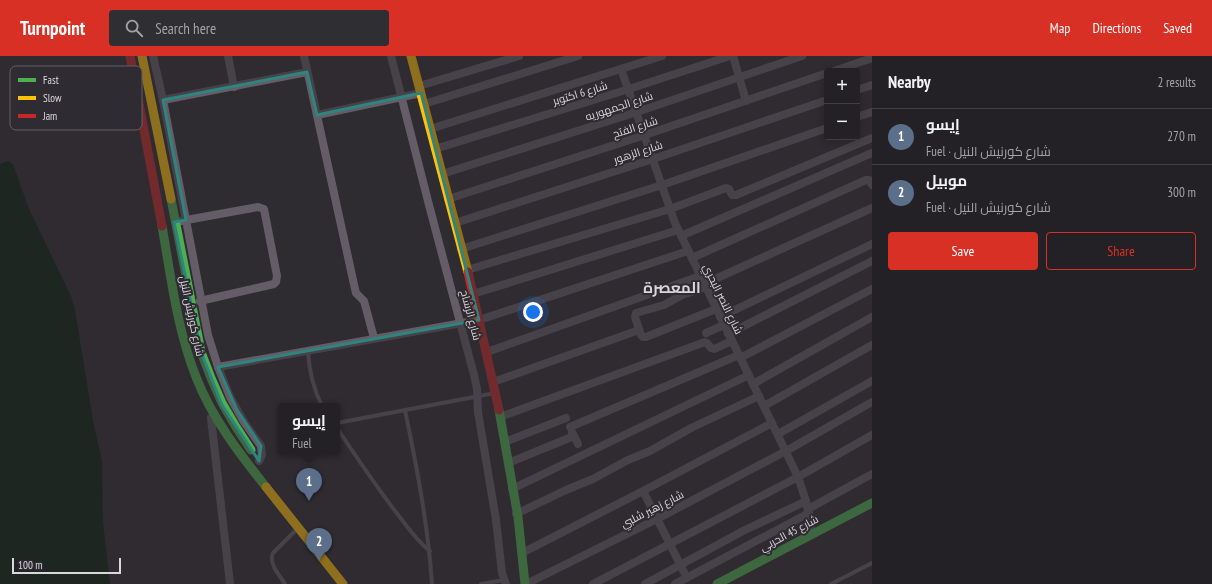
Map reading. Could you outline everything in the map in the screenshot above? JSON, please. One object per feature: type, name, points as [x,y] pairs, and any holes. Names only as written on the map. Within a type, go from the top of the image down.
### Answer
[{"type":"main road","name":"شارع كورنيش النيل","points":[[130,56],[132,66]]},
{"type":"main road","name":"شارع كورنيش النيل","points":[[142,56],[197,334],[207,369],[222,405],[232,422],[266,470]]},
{"type":"main road","name":"شارع الرشاح","points":[[411,56],[462,249],[487,352],[505,442],[526,584]]},
{"type":"main road","name":"شارع كورنيش النيل","points":[[142,120],[181,329],[190,362],[203,394],[233,444],[343,584]]},
{"type":"main road","name":"شارع 45 الحربي","points":[[717,584],[872,503]]},
{"type":"street","points":[[153,56],[163,100],[200,301],[208,335],[223,383],[237,410],[261,446],[262,455],[259,461]]},
{"type":"street","points":[[228,56],[234,87]]},
{"type":"street","points":[[304,56],[355,289],[356,293],[364,301],[374,338]]},
{"type":"street","name":"شارع الرشاح","points":[[391,56],[476,382],[478,412],[505,582]]},
{"type":"street","points":[[316,115],[401,97],[519,56]]},
{"type":"street","points":[[424,104],[578,56]]},
{"type":"street","points":[[430,129],[662,56]]},
{"type":"street","points":[[731,56],[746,101]]},
{"type":"street","name":"شارع 6 اكتوبر","points":[[436,149],[731,56]]},
{"type":"street","name":"شارع الجمهوريه","points":[[442,174],[637,112],[802,56]]},
{"type":"street","points":[[843,68],[872,58]]},
{"type":"street","name":"شارع النصر البحري","points":[[622,69],[679,233],[798,477],[808,508],[812,534]]},
{"type":"street","points":[[163,100],[307,72]]},
{"type":"street","name":"شارع الفتح","points":[[448,199],[645,135],[824,74]]},
{"type":"street","points":[[860,89],[872,85]]},
{"type":"street","name":"شارع الزهور","points":[[455,223],[653,159],[824,101]]},
{"type":"street","points":[[860,116],[872,112]]},
{"type":"street","points":[[462,249],[662,185],[824,129]]},
{"type":"street","points":[[467,270],[670,209],[726,188],[729,189],[732,195],[736,195],[872,138]]},
{"type":"street","points":[[473,294],[679,233],[872,153]]},
{"type":"street","points":[[218,367],[479,320],[690,255],[867,180],[872,185]]},
{"type":"street","points":[[174,222],[262,207],[264,209],[278,279],[274,284],[200,301]]},
{"type":"street","points":[[716,309],[645,337],[641,335],[634,317],[636,313],[664,305],[872,208]]},
{"type":"street","points":[[720,317],[872,244]]},
{"type":"street","points":[[500,417],[705,342],[714,349],[730,338],[872,261]]},
{"type":"street","points":[[487,352],[700,276]]},
{"type":"street","points":[[570,427],[739,357],[872,289]]},
{"type":"street","points":[[753,384],[872,317]]},
{"type":"street","points":[[706,333],[724,326]]},
{"type":"street","points":[[493,382],[639,330]]},
{"type":"street","points":[[764,406],[872,345]]},
{"type":"street","points":[[512,489],[749,375]]},
{"type":"street","points":[[778,434],[872,381]]},
{"type":"street","points":[[516,514],[593,479],[628,460],[657,448],[691,428],[759,396]]},
{"type":"street","name":"شارع زهير شلبي","points":[[526,584],[657,519],[786,451],[872,402]]},
{"type":"street","points":[[211,409],[230,584]]},
{"type":"street","points":[[562,410],[578,444]]},
{"type":"street","points":[[505,442],[566,418]]},
{"type":"street","points":[[522,553],[772,423]]},
{"type":"street","points":[[593,584],[798,477],[872,435]]},
{"type":"street","points":[[508,463],[574,436]]},
{"type":"street","points":[[675,584],[808,508],[872,474]]},
{"type":"street","points":[[643,491],[687,578]]},
{"type":"street","points":[[645,584],[743,531],[808,508]]},
{"type":"lane","points":[[308,350],[312,382],[321,403]]},
{"type":"lane","points":[[340,422],[495,393]]},
{"type":"lane","points":[[405,410],[425,513],[430,551],[432,584]]},
{"type":"lane","points":[[340,432],[386,500],[412,534],[430,551]]},
{"type":"lane","points":[[285,584],[272,563],[271,557],[298,527]]},
{"type":"lane","points":[[831,584],[872,563]]},
{"type":"lane","points":[[481,584],[505,582]]},
{"type":"highlighted area","points":[[307,72],[317,115],[421,93],[479,320],[218,367],[237,410],[261,446],[259,461],[222,405],[201,352],[174,222],[186,220],[163,100]]},
{"type":"shaded area","points":[[8,161],[13,164],[29,209],[71,296],[75,310],[94,426],[102,460],[103,522],[110,584],[0,584],[0,164]]},
{"type":"traffic: fast","points":[[171,199],[201,352],[222,403],[251,450]]},
{"type":"traffic: fast","points":[[162,226],[179,322],[189,359],[196,377],[202,392],[218,421],[236,448],[266,487]]},
{"type":"traffic: fast","points":[[499,410],[518,517],[525,584]]},
{"type":"traffic: fast","points":[[717,584],[872,503]]},
{"type":"traffic: slow","points":[[142,56],[171,199]]},
{"type":"traffic: slow","points":[[411,56],[468,272]]},
{"type":"traffic: slow","points":[[266,487],[343,584]]},
{"type":"traffic: jam","points":[[130,56],[132,66]]},
{"type":"traffic: jam","points":[[142,120],[162,226]]},
{"type":"traffic: jam","points":[[468,272],[499,410]]},
{"type":"place","name":"إيسو","points":[[309,501]]},
{"type":"place","name":"موبيل","points":[[319,561]]},
{"type":"district","name":"المعصرة","points":[[672,288]]}]
